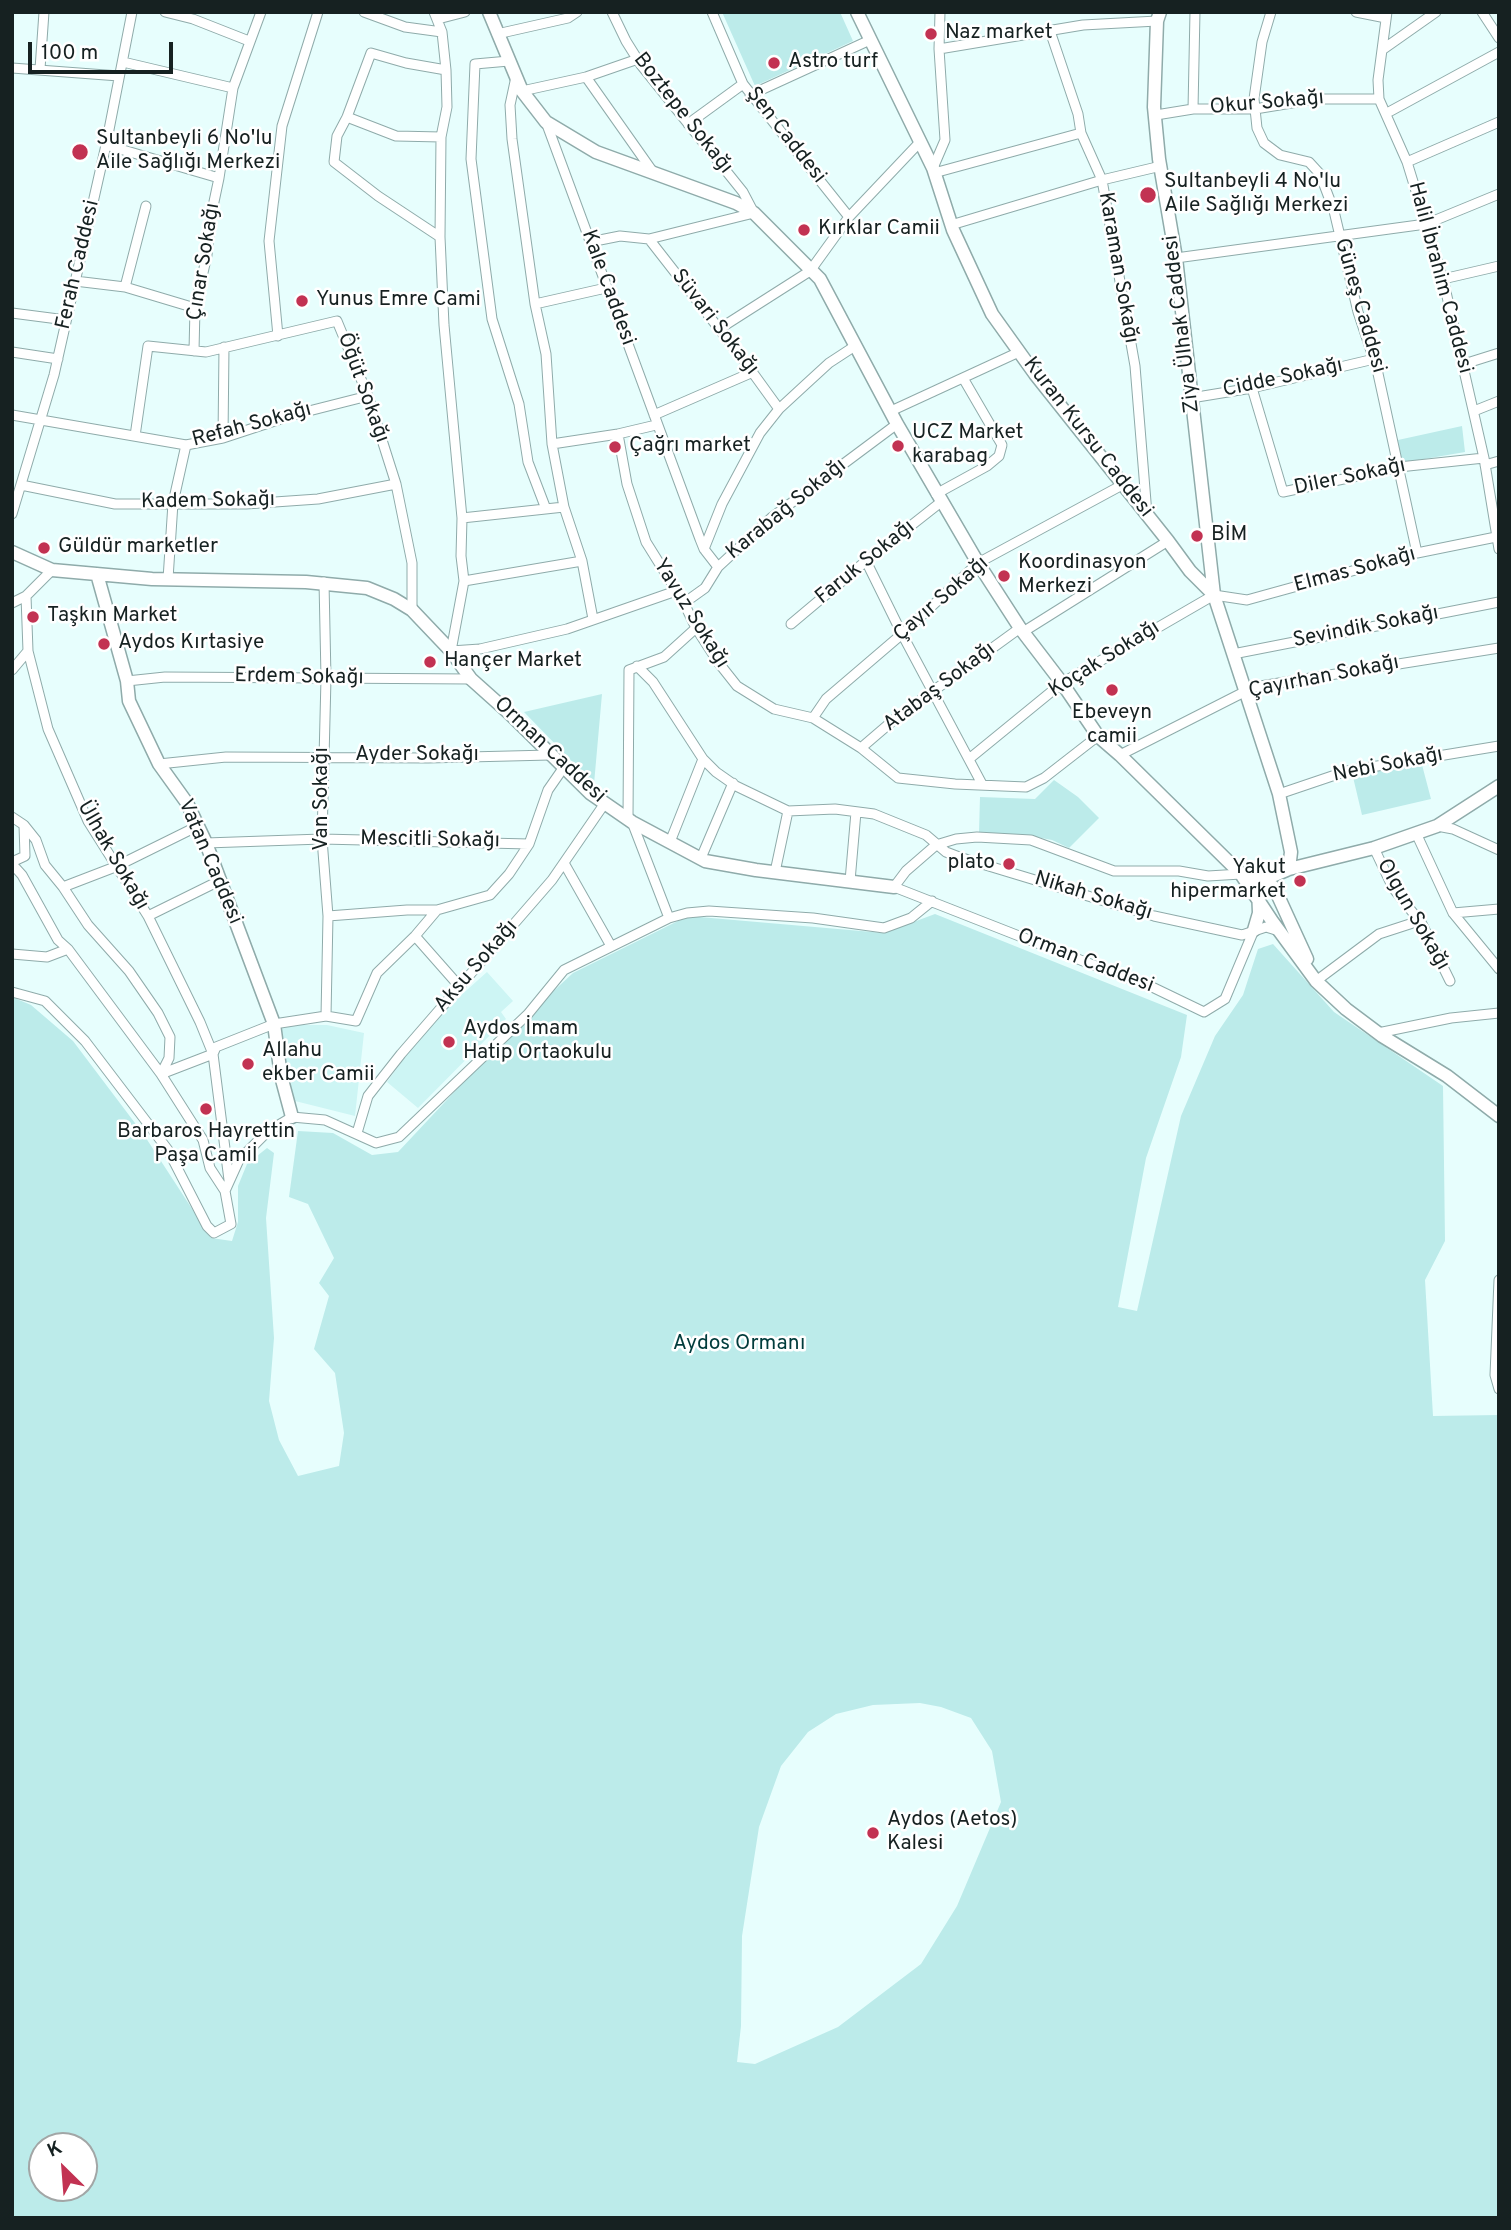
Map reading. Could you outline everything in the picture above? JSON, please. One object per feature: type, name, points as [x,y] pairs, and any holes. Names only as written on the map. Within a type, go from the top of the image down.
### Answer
[{"type":"street","points":[[40,69],[44,12]]},
{"type":"street","name":"Ferah Caddesi","points":[[12,514],[58,359],[106,145],[132,12]]},
{"type":"street","points":[[165,12],[192,19],[249,41]]},
{"type":"street","name":"Çınar Sokağı","points":[[194,351],[195,308],[207,255],[233,88],[261,12]]},
{"type":"street","points":[[278,336],[269,241],[276,170],[282,125],[318,12]]},
{"type":"street","points":[[364,12],[405,27],[442,32]]},
{"type":"street","points":[[465,12],[436,16],[442,32],[446,70],[447,107],[441,138],[440,237],[444,325],[462,518],[461,556],[464,581],[452,651],[480,649],[567,629],[676,591]]},
{"type":"street","name":"Kale Caddesi","points":[[489,12],[522,91],[546,122],[704,549],[718,566]]},
{"type":"street","points":[[497,34],[568,18],[577,12]]},
{"type":"street","name":"Boztepe Sokağı","points":[[612,12],[638,59],[743,192],[754,214]]},
{"type":"street","name":"Şen Caddesi","points":[[712,12],[743,84],[849,217]]},
{"type":"street","name":"Kuran Kursu Caddesi","points":[[858,12],[933,170],[951,225],[992,314],[1190,571],[1214,595],[1279,794],[1291,852],[1289,869]]},
{"type":"street","points":[[933,170],[945,140],[939,49],[940,12]]},
{"type":"street","points":[[1193,109],[1195,12]]},
{"type":"street","name":"Güneş Caddesi","points":[[1272,12],[1262,42],[1254,99],[1257,128],[1264,143],[1280,155],[1309,162],[1320,174],[1334,211],[1359,312],[1374,359],[1417,553]]},
{"type":"street","points":[[1356,12],[1387,15],[1378,80],[1379,99]]},
{"type":"street","points":[[1382,50],[1436,12]]},
{"type":"street","points":[[1482,12],[1499,38]]},
{"type":"street","points":[[939,49],[1083,25],[1158,16]]},
{"type":"street","name":"Ziya Ülhak Caddesi","points":[[1158,16],[1154,107],[1176,257],[1214,595]]},
{"type":"street","name":"Karaman Sokağı","points":[[1050,31],[1078,114],[1081,133],[1102,180],[1135,366],[1147,513]]},
{"type":"street","points":[[750,94],[870,40]]},
{"type":"street","points":[[1387,113],[1499,52]]},
{"type":"street","points":[[440,237],[378,196],[334,162],[337,136],[371,53],[446,70]]},
{"type":"street","points":[[522,91],[586,77],[638,59]]},
{"type":"street","points":[[509,61],[475,64],[471,159],[492,319],[519,404],[528,462],[546,509]]},
{"type":"street","points":[[123,62],[233,88]]},
{"type":"street","points":[[12,68],[119,76]]},
{"type":"street","points":[[516,77],[510,105],[512,139],[534,304],[546,354],[552,444],[564,507],[582,561],[593,619]]},
{"type":"street","points":[[586,77],[653,172]]},
{"type":"street","points":[[688,124],[743,84]]},
{"type":"street","name":"Okur Sokağı","points":[[1156,115],[1193,109],[1255,108],[1316,99],[1379,99]]},
{"type":"street","name":"Halil İbrahim Caddesi","points":[[1379,99],[1407,162],[1443,279],[1485,462],[1499,549]]},
{"type":"street","points":[[347,117],[396,135],[441,138]]},
{"type":"street","points":[[546,122],[596,152],[736,203],[754,214],[820,279],[894,418],[978,563],[1021,630],[1098,736],[1241,874],[1316,981],[1346,1009],[1378,1033],[1447,1076],[1499,1116]]},
{"type":"street","points":[[1407,162],[1499,122]]},
{"type":"street","points":[[933,170],[1081,133]]},
{"type":"street","points":[[719,329],[810,271],[849,217],[920,142]]},
{"type":"street","points":[[106,145],[219,178]]},
{"type":"street","points":[[951,225],[1102,180],[1161,166]]},
{"type":"street","points":[[1176,257],[1426,224],[1499,194]]},
{"type":"street","points":[[125,287],[146,206]]},
{"type":"street","points":[[590,242],[620,236],[649,239],[754,214]]},
{"type":"street","name":"Süvari Sokağı","points":[[649,239],[779,409]]},
{"type":"street","points":[[1443,279],[1499,266]]},
{"type":"street","points":[[75,281],[125,287],[195,308]]},
{"type":"street","points":[[534,304],[606,288]]},
{"type":"street","points":[[12,313],[66,320]]},
{"type":"street","name":"Öğüt Sokağı","points":[[135,436],[148,346],[206,352],[337,321],[368,396],[396,484],[412,563],[412,610]]},
{"type":"street","points":[[704,549],[722,504],[760,433],[779,409],[829,363],[855,346]]},
{"type":"street","points":[[223,347],[223,438]]},
{"type":"street","points":[[12,352],[58,359]]},
{"type":"street","name":"Karabağ Sokağı","points":[[684,603],[705,587],[718,566],[771,518],[894,418],[963,378],[1020,352]]},
{"type":"street","points":[[1464,365],[1499,353]]},
{"type":"street","name":"Cidde Sokağı","points":[[1191,398],[1252,388],[1374,359]]},
{"type":"street","points":[[552,444],[618,434],[655,420],[753,372]]},
{"type":"street","name":"Faruk Sokağı","points":[[791,624],[939,498],[999,456],[1002,445],[963,378]]},
{"type":"street","name":"Diler Sokağı","points":[[1252,388],[1283,492],[1399,467],[1499,461]]},
{"type":"street","name":"Refah Sokağı","points":[[12,415],[186,445],[223,438],[293,415],[368,396]]},
{"type":"street","points":[[1474,411],[1499,401]]},
{"type":"street","name":"Yavuz Sokağı","points":[[618,434],[627,484],[646,542],[684,603],[696,628],[737,686],[774,709],[813,718],[861,748],[898,778],[1026,787],[1044,778],[1098,736]]},
{"type":"street","points":[[168,579],[173,503],[186,445]]},
{"type":"street","name":"Kadem Sokağı","points":[[21,485],[115,504],[246,505],[318,499],[396,484]]},
{"type":"street","name":"Çayır Sokağı","points":[[813,718],[826,699],[902,634],[978,563],[1124,484]]},
{"type":"street","points":[[462,518],[564,507]]},
{"type":"street","name":"Elmas Sokağı","points":[[1214,595],[1247,600],[1417,553],[1496,537]]},
{"type":"street","name":"Atabaş Sokağı","points":[[861,748],[932,692],[1021,630],[1168,541]]},
{"type":"street","name":"Orman Caddesi","points":[[12,552],[52,570],[168,579],[324,583],[366,588],[394,599],[412,610],[452,651],[471,680],[509,713],[590,793],[630,821],[701,858],[775,872],[894,887],[1150,986],[1204,1012],[1225,999],[1255,930]]},
{"type":"street","points":[[464,581],[582,561]]},
{"type":"street","points":[[866,561],[982,784]]},
{"type":"street","points":[[12,603],[26,596],[52,570]]},
{"type":"street","name":"Vatan Caddesi","points":[[97,574],[127,681],[129,701],[159,764],[187,803],[206,843],[274,1024],[281,1076],[292,1117]]},
{"type":"street","name":"Van Sokağı","points":[[324,583],[326,678],[322,839],[328,916],[326,1016]]},
{"type":"street","name":"Koçak Sokağı","points":[[969,759],[1062,683],[1214,595]]},
{"type":"street","name":"Ülhak Sokağı","points":[[12,992],[45,1001],[86,1041],[168,1150],[197,1210],[214,1233],[231,1224],[213,1054],[148,916],[88,821],[48,729],[28,651],[26,596]]},
{"type":"street","name":"Sevindik Sokağı","points":[[1233,654],[1499,602]]},
{"type":"street","points":[[633,668],[664,657],[696,628]]},
{"type":"street","name":"Çayırhan Sokağı","points":[[1120,755],[1254,687],[1499,648]]},
{"type":"street","points":[[12,670],[28,651]]},
{"type":"street","points":[[633,668],[653,682],[703,759],[716,772],[788,811],[775,872]]},
{"type":"street","points":[[633,668],[630,821],[669,918]]},
{"type":"street","name":"Erdem Sokağı","points":[[127,681],[165,677],[471,680]]},
{"type":"street","name":"Nebi Sokağı","points":[[1279,794],[1347,771],[1499,746]]},
{"type":"street","name":"Ayder Sokağı","points":[[159,764],[226,757],[428,758],[550,755]]},
{"type":"street","points":[[670,842],[703,759]]},
{"type":"street","points":[[328,916],[437,910],[490,895],[509,874],[529,844],[548,790],[564,767]]},
{"type":"street","points":[[701,858],[733,783]]},
{"type":"street","points":[[1255,930],[1259,913],[1256,897],[1258,888],[1289,869],[1374,848],[1437,826],[1499,786]]},
{"type":"street","name":"Aksu Sokağı","points":[[357,1133],[368,1096],[564,863],[605,803]]},
{"type":"street","name":"Nikah Sokağı","points":[[788,811],[835,809],[874,814],[926,835],[936,845],[959,857],[1154,916],[1242,935],[1266,928],[1279,931]]},
{"type":"street","points":[[850,881],[856,812]]},
{"type":"street","points":[[12,817],[24,825],[36,840],[45,865],[88,925],[129,971],[158,1013],[170,1037],[169,1058],[161,1074]]},
{"type":"street","points":[[24,825],[25,856],[12,863],[22,875],[58,940],[68,949],[161,1074],[203,1140],[210,1168],[227,1186],[239,1160],[267,1132],[292,1117],[325,1120],[376,1143],[399,1137],[528,1014],[564,970],[669,918],[709,911],[813,918],[884,928],[911,918],[932,901]]},
{"type":"street","points":[[63,887],[116,867],[198,826]]},
{"type":"street","points":[[1437,826],[1453,829],[1499,850]]},
{"type":"street","points":[[1416,832],[1453,913],[1499,969]]},
{"type":"street","points":[[894,887],[906,871],[936,845],[956,839],[1017,838],[1056,849],[1114,871],[1179,871],[1209,876],[1241,874],[1268,883],[1316,981]]},
{"type":"street","name":"Mescitli Sokağı","points":[[206,843],[322,839],[529,844]]},
{"type":"street","name":"Olgun Sokağı","points":[[1374,848],[1393,888],[1419,921],[1450,981]]},
{"type":"street","points":[[564,863],[611,946]]},
{"type":"street","points":[[148,916],[220,880]]},
{"type":"street","points":[[1255,930],[1272,904],[1268,883]]},
{"type":"street","points":[[1453,913],[1499,909]]},
{"type":"street","points":[[161,1074],[213,1054],[216,1047],[274,1024],[326,1016],[356,1021],[377,973],[437,910]]},
{"type":"street","points":[[1316,981],[1379,934],[1419,921]]},
{"type":"street","points":[[415,936],[460,987]]},
{"type":"street","points":[[12,954],[47,957],[68,949]]},
{"type":"street","points":[[1378,1033],[1451,1018],[1499,1013]]},
{"type":"street","points":[[1499,1280],[1495,1375],[1499,1389]]},
{"type":"shaded area","name":"Aydos İmam Hatip Ortaokulu","points":[[487,972],[513,1001],[501,1012],[506,1019],[418,1108],[387,1082],[429,1024]]},
{"type":"shaded area","points":[[279,1025],[327,1025],[364,1033],[355,1116],[291,1100]]},
{"type":"green space","name":"Astro turf","points":[[722,12],[840,12],[853,41],[755,86]]},
{"type":"green space","points":[[1462,426],[1465,452],[1401,463],[1398,440]]},
{"type":"green space","points":[[602,694],[594,784],[524,712]]},
{"type":"green space","points":[[1421,761],[1431,799],[1362,815],[1353,777]]},
{"type":"green space","points":[[1054,780],[1078,797],[1099,818],[1069,848],[1052,840],[1026,835],[979,833],[980,797],[1035,799]]},
{"type":"green space","name":"Aydos Ormanı","points":[[935,914],[1187,1015],[1181,1057],[1146,1158],[1118,1307],[1137,1311],[1181,1116],[1215,1036],[1243,995],[1258,949],[1273,944],[1334,1012],[1443,1086],[1445,1241],[1425,1280],[1433,1416],[1499,1415],[1499,2218],[12,2218],[12,997],[31,1005],[73,1041],[144,1135],[211,1238],[232,1241],[238,1222],[238,1186],[247,1164],[267,1148],[274,1153],[266,1218],[274,1338],[269,1401],[279,1440],[298,1476],[339,1466],[344,1433],[335,1373],[314,1349],[329,1296],[319,1283],[334,1258],[308,1204],[289,1197],[298,1131],[333,1133],[372,1155],[398,1152],[519,1023],[573,973],[688,916],[884,933]],"holes":[[[920,1703],[971,1718],[992,1751],[1001,1802],[957,1906],[921,1964],[838,2027],[755,2064],[737,2062],[741,2026],[742,1936],[759,1827],[781,1766],[808,1732],[836,1714],[873,1705]]]},
{"type":"place","name":"Naz market","points":[[931,34]]},
{"type":"place","name":"Astro turf","points":[[774,63]]},
{"type":"place","name":"Sultanbeyli 6 No'lu Aile Sağlığı Merkezi","points":[[80,152]]},
{"type":"place","name":"Sultanbeyli 4 No'lu Aile Sağlığı Merkezi","points":[[1148,195]]},
{"type":"place","name":"Kırklar Camii","points":[[804,230]]},
{"type":"place","name":"Yunus Emre Cami","points":[[302,301]]},
{"type":"place","name":"UCZ Market karabag","points":[[898,446]]},
{"type":"place","name":"Çağrı market","points":[[615,447]]},
{"type":"place","name":"BİM","points":[[1197,536]]},
{"type":"place","name":"Güldür marketler","points":[[44,548]]},
{"type":"place","name":"Koordinasyon Merkezi","points":[[1004,576]]},
{"type":"place","name":"Taşkın Market","points":[[33,617]]},
{"type":"place","name":"Aydos Kırtasiye","points":[[104,644]]},
{"type":"place","name":"Hançer Market","points":[[430,662]]},
{"type":"place","name":"Ebeveyn camii","points":[[1112,690]]},
{"type":"place","name":"plato","points":[[1009,864]]},
{"type":"place","name":"Yakut hipermarket","points":[[1300,881]]},
{"type":"place","name":"Aydos İmam Hatip Ortaokulu","points":[[449,1042]]},
{"type":"place","name":"Allahu ekber Camii","points":[[248,1064]]},
{"type":"place","name":"Barbaros Hayrettin Paşa Camiİ","points":[[206,1109]]},
{"type":"place","name":"Aydos (Aetos) Kalesi","points":[[873,1833]]}]
